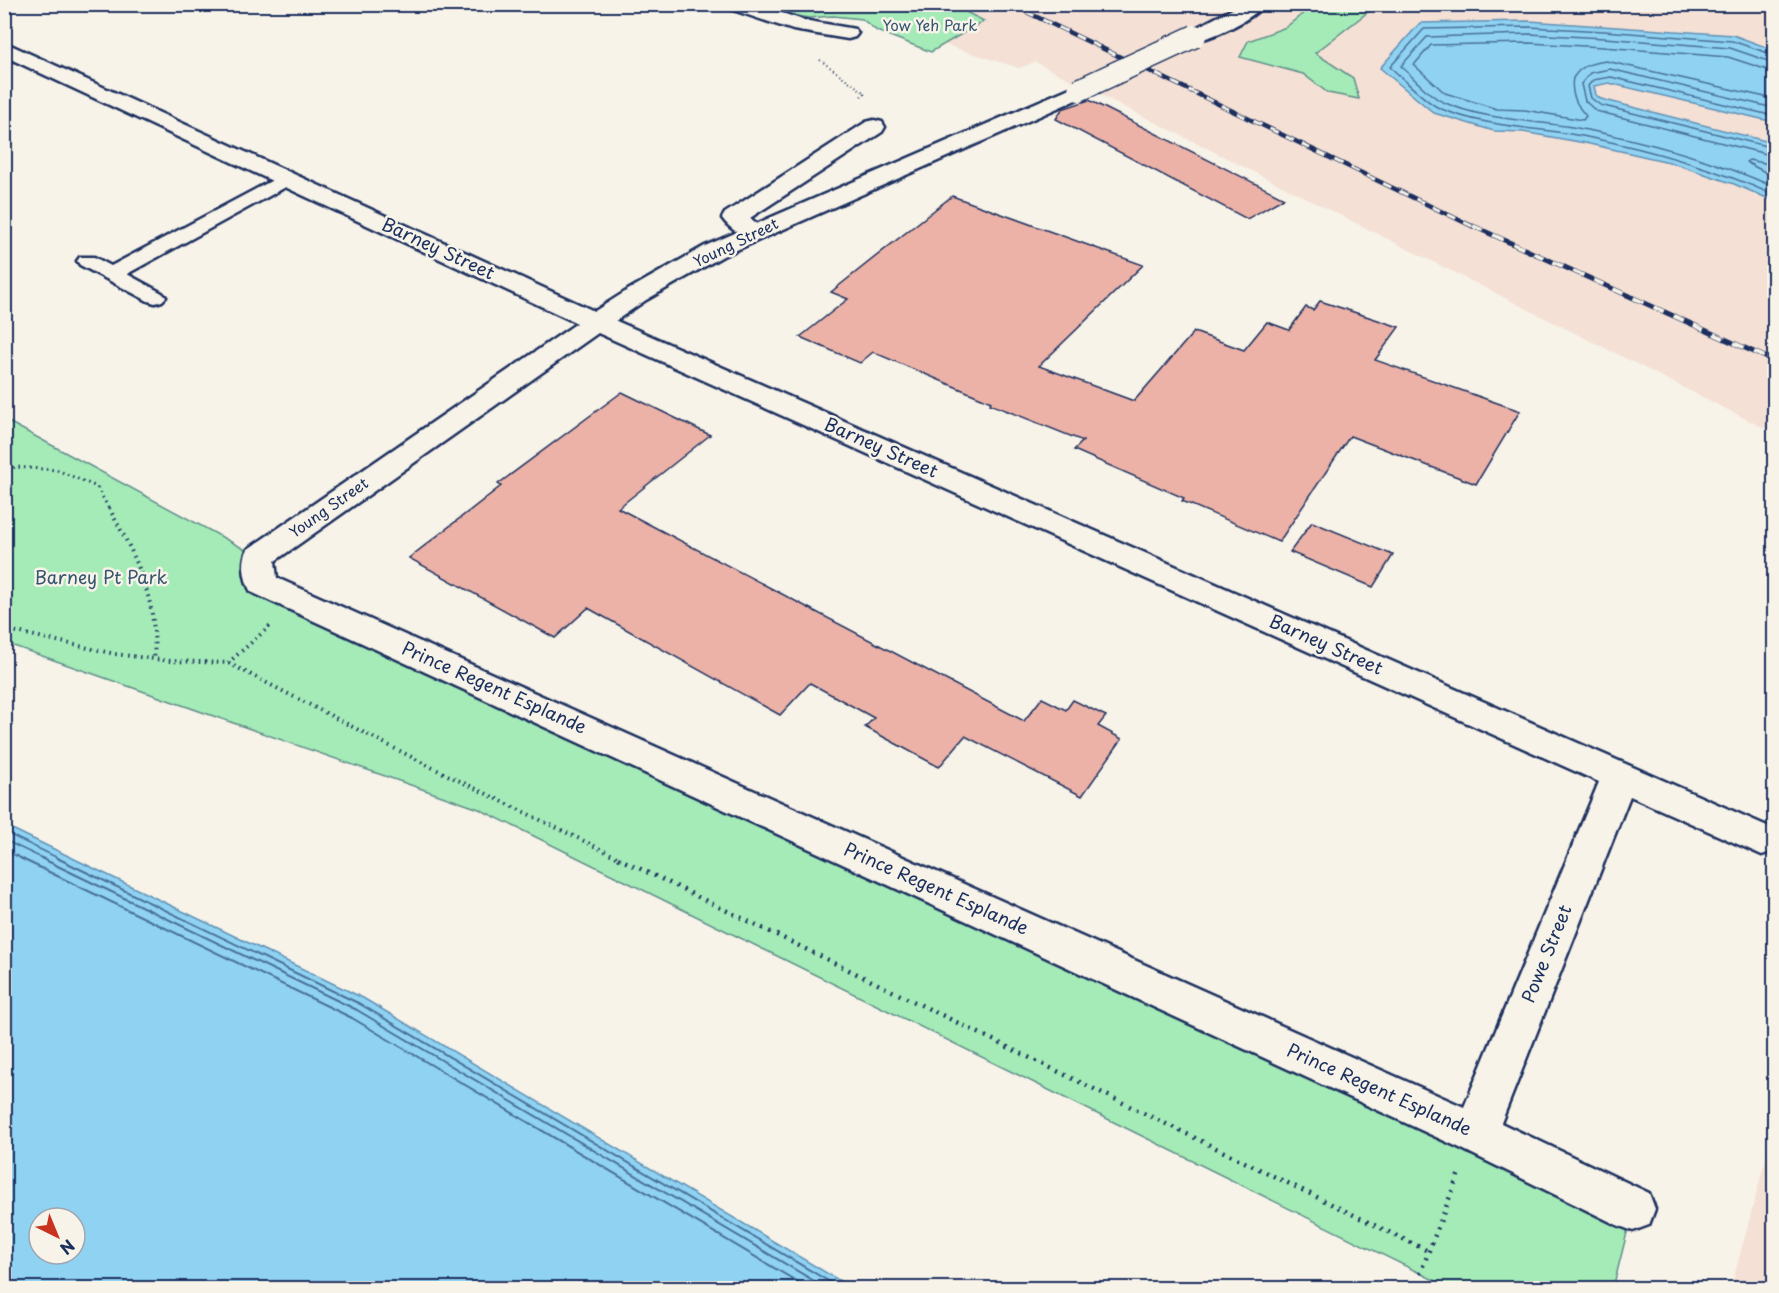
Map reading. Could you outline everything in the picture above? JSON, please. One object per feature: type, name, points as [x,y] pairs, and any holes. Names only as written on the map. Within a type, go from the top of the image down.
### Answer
[{"type":"street","points":[[734,4],[800,26],[848,33]]},
{"type":"street","name":"Young Street","points":[[259,558],[553,350],[637,295],[714,251],[1079,90],[1240,15],[1255,4]]},
{"type":"street","name":"Barney Street","points":[[4,48],[596,322],[1762,840]]},
{"type":"street","points":[[755,232],[734,218],[874,127]]},
{"type":"street","name":"Prince Regent Esplande","points":[[259,558],[262,584],[1474,1133],[1633,1209]]},
{"type":"street","name":"Powe Street","points":[[1474,1133],[1620,775]]},
{"type":"lane","points":[[111,274],[286,179]]},
{"type":"lane","points":[[87,261],[155,297]]},
{"type":"path","points":[[818,59],[865,93],[854,103],[874,127]]},
{"type":"path","points":[[4,474],[15,467],[57,470],[97,487],[132,550],[148,593],[156,631],[154,660]]},
{"type":"path","points":[[228,663],[299,600]]},
{"type":"path","points":[[4,629],[87,651],[196,664],[228,663],[429,766],[1428,1251]]},
{"type":"path","points":[[1420,1274],[1474,1133]]},
{"type":"shaded area","points":[[818,5],[1774,5],[1774,433],[1035,62],[1019,68]]},
{"type":"shaded area","points":[[1774,1128],[1774,1288],[1731,1288]]},
{"type":"green space","points":[[1315,4],[1377,5],[1315,53],[1353,78],[1359,99],[1328,93],[1303,74],[1240,57],[1248,41],[1286,27]]},
{"type":"green space","name":"Yow Yeh Park","points":[[760,5],[952,5],[984,21],[931,52],[877,31],[862,19],[833,16],[809,18]]},
{"type":"green space","name":"Barney Pt Park","points":[[5,420],[259,557],[262,584],[1633,1209],[1613,1288],[1450,1288],[479,809],[5,643]]},
{"type":"water","points":[[1529,21],[1733,35],[1774,50],[1774,122],[1609,83],[1594,86],[1596,95],[1601,99],[1774,143],[1774,201],[1734,184],[1669,162],[1523,132],[1494,131],[1434,113],[1380,68],[1420,23]]},
{"type":"water","points":[[4,825],[363,998],[852,1288],[5,1288]]},
{"type":"building","points":[[1089,100],[1284,198],[1247,219],[1056,119],[1062,109]]},
{"type":"building","points":[[952,196],[1143,265],[1039,366],[1134,401],[1194,332],[1244,350],[1267,322],[1289,330],[1306,307],[1313,310],[1320,301],[1399,327],[1375,360],[1520,411],[1476,484],[1350,436],[1279,542],[1182,501],[1184,498],[1074,450],[1083,441],[990,404],[991,402],[873,352],[860,363],[800,337],[848,299],[831,292]]},
{"type":"building","points":[[622,392],[710,435],[618,508],[1024,721],[1042,698],[1066,710],[1073,700],[1106,716],[1098,726],[1122,739],[1082,796],[965,736],[939,767],[865,727],[874,718],[810,683],[780,715],[588,608],[555,638],[409,558],[501,486],[498,484]]},
{"type":"building","points":[[1312,522],[1393,555],[1373,587],[1290,552]]},
{"type":"railway","points":[[1010,4],[1476,228]]},
{"type":"railway","points":[[1473,226],[1774,361]]}]
